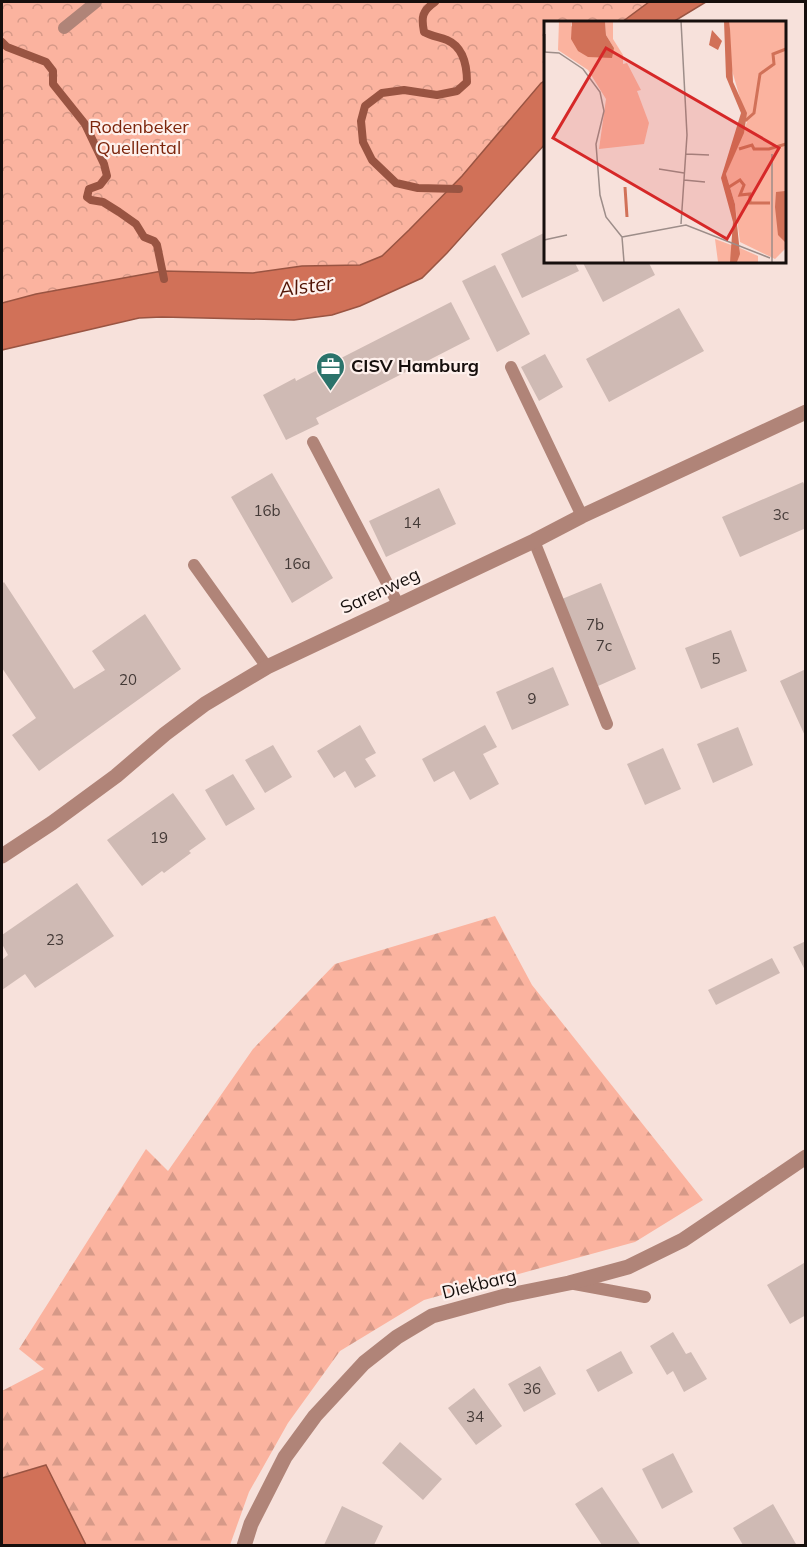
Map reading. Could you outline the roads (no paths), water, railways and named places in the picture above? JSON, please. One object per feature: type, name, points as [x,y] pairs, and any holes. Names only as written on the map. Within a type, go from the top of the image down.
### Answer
[{"type":"street","name":"Sarenweg","points":[[2,856],[116,776],[165,734],[205,704],[267,667],[806,412]]},
{"type":"street","name":"Diekbarg","points":[[244,1545],[251,1524],[285,1457],[315,1416],[364,1363],[398,1337],[432,1316],[628,1267],[682,1240],[806,1157]]},
{"type":"lane","points":[[64,28],[96,2]]},
{"type":"lane","points":[[511,367],[582,516]]},
{"type":"lane","points":[[313,442],[398,604]]},
{"type":"lane","points":[[534,541],[607,724]]},
{"type":"lane","points":[[194,565],[267,667]]},
{"type":"lane","points":[[569,1283],[645,1298]]},
{"type":"water","points":[[649,2],[706,2],[675,21],[623,21]]},
{"type":"water","name":"Alster","points":[[544,81],[544,145],[422,278],[360,306],[332,315],[294,320],[139,318],[2,350],[2,303],[36,294],[162,271],[253,273],[302,266],[360,265],[382,256],[462,176]]},
{"type":"water","points":[[46,1465],[86,1545],[2,1545],[2,1478]]},
{"type":"waterway","points":[[435,2],[427,8],[424,15],[424,32],[447,40],[457,47],[465,64],[467,82],[457,91],[437,95],[404,90],[382,93],[365,106],[361,121],[363,142],[372,160],[396,183],[418,188],[459,189]]},
{"type":"waterway","points":[[2,42],[7,47],[46,62],[53,71],[53,84],[85,124],[104,164],[107,176],[100,185],[89,189],[87,197],[103,202],[119,212],[136,224],[144,237],[154,241],[157,245],[164,279]]},
{"type":"place","name":"CISV Hamburg","points":[[330,392]]},
{"type":"park label","name":"Rodenbeker Quellental","points":[[139,137]]}]
